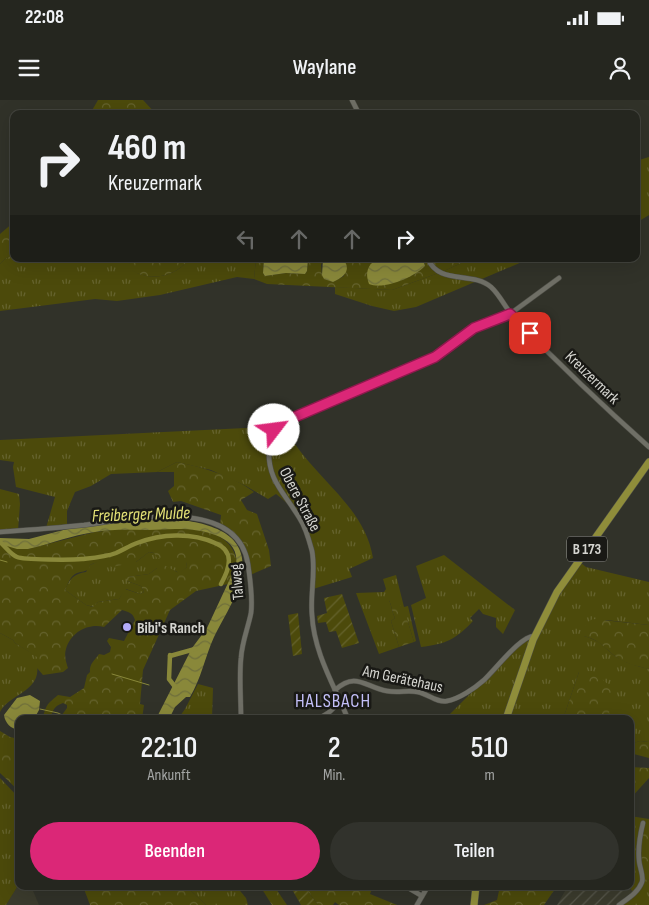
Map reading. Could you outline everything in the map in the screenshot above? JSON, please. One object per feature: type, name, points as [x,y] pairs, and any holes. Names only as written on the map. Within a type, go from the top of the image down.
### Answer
[{"type":"main road","name":"B 173","points":[[507,715],[535,636],[557,592],[649,462]]},
{"type":"main road","points":[[474,905],[476,890]]},
{"type":"street","name":"Kreuzermark","points":[[429,262],[436,271],[449,276],[479,280],[491,287],[510,314],[626,427],[649,446]]},
{"type":"street","name":"Obere Straße","points":[[346,715],[319,654],[312,616],[313,560],[308,538],[300,517],[281,492],[271,471],[269,453],[273,431],[283,422],[435,357],[474,328],[510,314],[559,278]]},
{"type":"street","name":"Talweg","points":[[0,532],[118,519],[180,516],[205,520],[220,526],[230,533],[243,547],[248,563],[250,580],[251,613],[241,658],[242,715]]},
{"type":"street","name":"Am Gerätehaus","points":[[335,690],[346,682],[361,680],[388,691],[418,692],[439,700],[449,701],[477,685],[519,644],[529,636],[535,636]]},
{"type":"street","points":[[326,715],[340,701]]},
{"type":"street","points":[[619,905],[635,893],[642,882],[639,841],[643,823]]},
{"type":"street","points":[[412,890],[422,896]]},
{"type":"street","points":[[417,905],[426,890]]},
{"type":"shaded area","points":[[15,890],[33,890],[39,905],[6,905]]},
{"type":"shaded area","points":[[566,890],[632,890],[635,893],[619,905],[557,905]]},
{"type":"green space","points":[[98,100],[143,100],[152,110],[92,110]]},
{"type":"green space","points":[[649,157],[649,215],[640,221],[640,160]]},
{"type":"green space","points":[[10,225],[10,256],[0,264],[0,234]]},
{"type":"green space","points":[[10,256],[10,262],[129,262],[132,270],[139,274],[155,277],[170,274],[186,262],[256,262],[254,279],[237,277],[160,295],[117,301],[95,299],[0,311],[0,264]]},
{"type":"green space","points":[[129,262],[186,262],[170,274],[162,276],[146,276],[131,270]]},
{"type":"green space","points":[[256,262],[264,262],[263,273],[265,276],[286,273],[305,274],[308,262],[322,262],[322,275],[333,282],[344,276],[346,262],[375,262],[371,285],[386,284],[406,278],[424,267],[424,262],[464,262],[392,290],[267,284],[254,279]]},
{"type":"green space","points":[[464,262],[522,262],[416,307],[394,311],[335,294],[335,287],[392,290]]},
{"type":"green space","points":[[283,422],[305,457],[346,503],[358,520],[367,538],[373,558],[349,569],[352,577],[313,589],[313,557],[308,535],[290,506],[276,494],[268,499],[246,486],[211,470],[177,462],[157,472],[111,474],[91,486],[75,492],[67,511],[67,526],[46,528],[55,497],[16,487],[14,462],[0,460],[0,440],[268,427],[274,429]]},
{"type":"green space","points":[[177,462],[217,473],[236,481],[254,492],[241,500],[247,510],[257,514],[269,550],[271,566],[250,575],[243,547],[220,526],[221,515],[181,501],[173,502],[168,491],[174,486],[174,472],[157,472]]},
{"type":"green space","points":[[0,489],[19,494],[18,531],[0,532]]},
{"type":"green space","points":[[176,528],[196,530],[214,534],[229,544],[237,562],[228,584],[196,591],[170,610],[143,670],[140,704],[144,705],[143,715],[62,715],[67,708],[67,705],[63,703],[54,709],[52,715],[43,715],[47,705],[58,695],[70,697],[84,688],[93,662],[99,654],[104,655],[110,652],[111,647],[107,641],[109,638],[124,641],[135,620],[130,613],[122,610],[104,627],[92,626],[81,630],[68,643],[65,656],[68,668],[63,672],[43,675],[37,668],[37,657],[0,633],[0,544],[28,549],[95,532],[120,529]],"holes":[[[149,552],[154,553],[157,558],[186,562],[187,567],[179,573],[164,565],[149,574],[127,577],[127,581],[141,586],[144,592],[140,594],[125,589],[119,599],[98,602],[93,607],[86,605],[65,590],[73,576],[88,570],[90,565],[98,562],[112,567],[136,562]]]},
{"type":"green space","points":[[149,552],[186,561],[187,567],[179,574],[176,571],[157,568],[149,574],[128,577],[127,581],[141,586],[144,592],[140,594],[126,589],[119,599],[98,602],[94,607],[86,605],[65,590],[73,577],[86,572],[90,565],[97,562],[136,562]]},
{"type":"green space","points":[[444,555],[515,610],[503,634],[496,627],[496,618],[483,614],[479,609],[470,618],[473,621],[455,637],[444,642],[421,647],[411,605],[426,598],[416,566]]},
{"type":"green space","points":[[581,563],[586,567],[649,582],[649,625],[606,620],[584,636],[599,642],[623,661],[649,669],[649,742],[634,743],[634,715],[609,715],[579,672],[564,715],[510,715],[538,635],[563,589]]},
{"type":"green space","points":[[396,575],[404,607],[408,606],[416,641],[414,642],[408,622],[389,600],[395,618],[391,621],[399,647],[379,654],[356,593],[384,592],[386,589],[383,579]]},
{"type":"green space","points":[[342,594],[359,643],[342,648],[336,631],[329,632],[326,622],[318,623],[317,616],[327,613],[324,598]]},
{"type":"green space","points":[[392,596],[397,597],[414,642],[399,647],[391,621],[395,618],[389,600]]},
{"type":"green space","points":[[298,613],[302,654],[293,656],[288,615]]},
{"type":"green space","points":[[593,619],[649,625],[649,669],[623,661],[598,642],[584,636],[586,626]]},
{"type":"green space","points":[[0,633],[38,657],[37,674],[31,686],[9,702],[0,712]]},
{"type":"green space","points":[[530,638],[504,715],[449,715],[521,643]]},
{"type":"green space","points":[[592,671],[616,691],[610,715],[564,715],[579,672]]},
{"type":"green space","points":[[198,684],[213,688],[212,715],[181,715]]},
{"type":"green space","points":[[0,731],[15,738],[15,787],[0,773]]},
{"type":"green space","points":[[649,742],[649,758],[634,754],[634,743]]},
{"type":"green space","points":[[634,767],[649,768],[649,778],[634,795]]},
{"type":"green space","points":[[0,778],[15,794],[15,890],[6,905],[0,905]]},
{"type":"green space","points":[[634,817],[649,819],[649,879],[635,893],[632,890],[634,890]]},
{"type":"green space","points":[[649,879],[649,905],[619,905]]},
{"type":"green space","points":[[84,890],[190,890],[206,905],[90,905]]},
{"type":"green space","points":[[190,890],[239,890],[246,898],[248,905],[206,905]]},
{"type":"green space","points":[[263,890],[277,890],[287,905],[272,905]]},
{"type":"green space","points":[[292,890],[307,890],[318,905],[301,905]]},
{"type":"green space","points":[[307,890],[372,890],[370,894],[397,905],[339,905],[335,902],[333,905],[318,905]]},
{"type":"green space","points":[[499,890],[554,890],[544,905],[484,905],[497,900]]},
{"type":"water","points":[[264,262],[308,262],[305,274],[286,273],[265,276],[263,273]]},
{"type":"water","points":[[323,262],[346,263],[346,273],[333,282],[324,279],[322,275]]},
{"type":"water","points":[[373,262],[424,262],[425,266],[407,278],[383,285],[369,284],[367,272]]},
{"type":"water","points":[[165,518],[197,523],[224,533],[235,541],[241,553],[243,567],[237,593],[214,637],[190,697],[186,697],[175,707],[171,715],[158,715],[192,648],[207,628],[235,568],[236,557],[233,548],[226,541],[207,532],[185,529],[102,531],[78,535],[28,549],[17,549],[0,544],[0,538],[29,539],[71,528],[118,521]]},
{"type":"water","points":[[30,695],[40,701],[36,715],[15,715],[15,729],[7,723],[4,715],[17,698]]},
{"type":"waterway","points":[[0,542],[17,557],[69,560],[108,555],[146,540],[166,536],[196,537],[215,543],[226,551],[229,560],[227,572],[221,584]]},
{"type":"waterway","points":[[0,560],[7,562]]},
{"type":"waterway","points":[[170,656],[195,649]]},
{"type":"waterway","points":[[170,655],[169,679],[176,688]]},
{"type":"waterway","points":[[112,674],[149,685]]},
{"type":"waterway","points":[[40,709],[62,715]]},
{"type":"place","name":"Bibi's Ranch","points":[[127,627]]},
{"type":"district","name":"HALSBACH","points":[[333,700]]},
{"type":"route","points":[[274,430],[283,422],[435,357],[474,328],[510,314],[530,333]]},
{"type":"water label","name":"Freiberger Mulde","points":[[141,514]]}]
